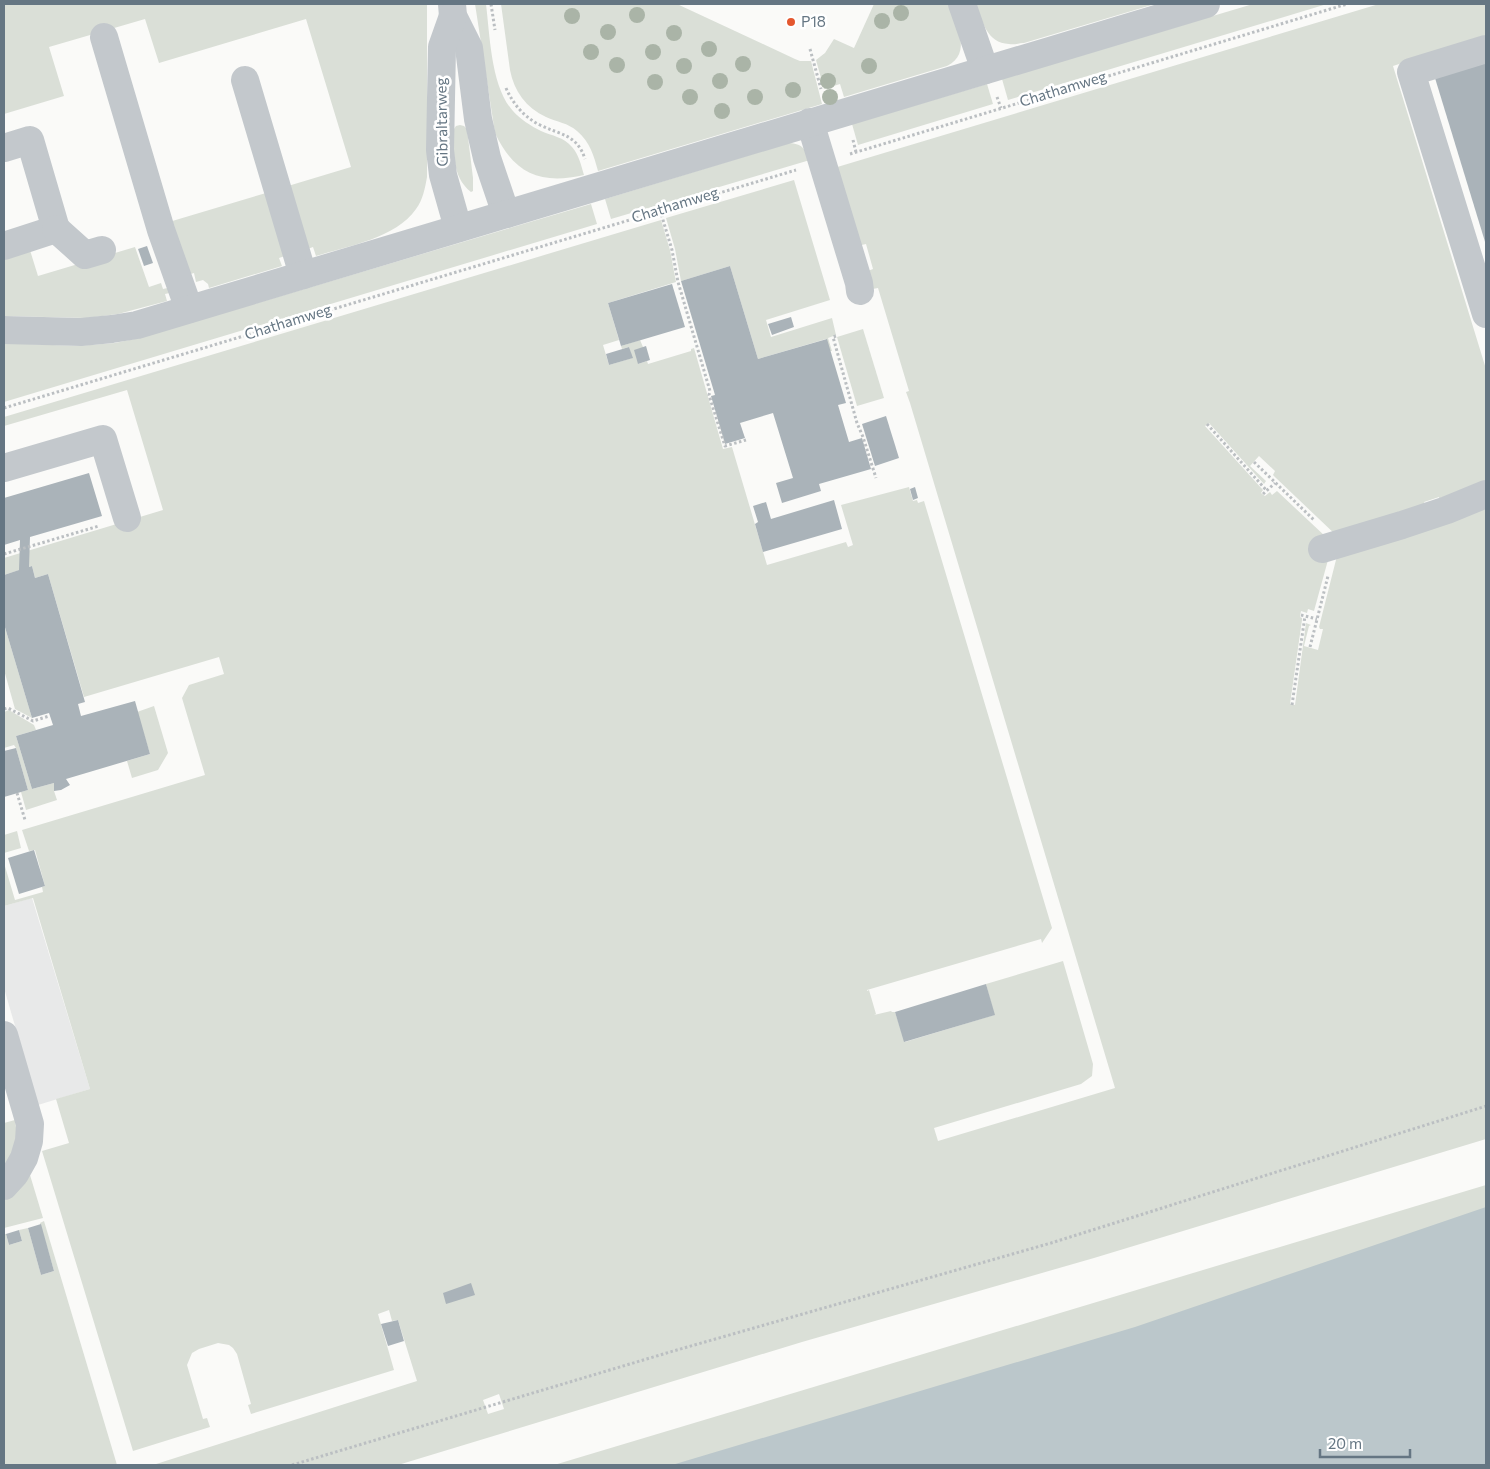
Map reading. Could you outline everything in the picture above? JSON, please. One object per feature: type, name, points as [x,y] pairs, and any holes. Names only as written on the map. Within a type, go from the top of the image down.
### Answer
[{"type":"street","points":[[962,4],[986,70]]},
{"type":"street","points":[[4,330],[100,331],[137,325],[1206,4]]},
{"type":"street","name":"Gibraltarweg","points":[[452,10],[468,48],[478,119],[487,158],[506,214]]},
{"type":"street","name":"Gibraltarweg","points":[[452,10],[442,47],[440,150],[443,175],[458,228]]},
{"type":"street","points":[[104,37],[156,231],[189,309]]},
{"type":"street","points":[[1486,49],[1411,72],[1486,314]]},
{"type":"street","points":[[245,80],[303,275]]},
{"type":"street","points":[[819,119],[822,162],[860,291]]},
{"type":"street","points":[[4,148],[30,140],[56,228],[85,254],[102,250]]},
{"type":"street","points":[[4,246],[56,228]]},
{"type":"street","points":[[4,468],[103,438],[126,518]]},
{"type":"street","points":[[1322,549],[1438,513],[1486,494]]},
{"type":"street","points":[[4,1035],[30,1124],[29,1141],[24,1158],[15,1174],[4,1186]]},
{"type":"path","points":[[492,4],[495,32]]},
{"type":"path","name":"Chathamweg","points":[[4,408],[1347,4]]},
{"type":"path","points":[[810,49],[819,119]]},
{"type":"path","points":[[504,84],[510,98],[519,110],[542,125],[571,138],[577,144],[584,157],[592,188]]},
{"type":"path","points":[[660,210],[672,250],[678,282],[710,391],[709,395],[725,446],[746,440]]},
{"type":"path","points":[[836,336],[832,337],[857,423],[876,478]]},
{"type":"path","points":[[1207,424],[1265,492],[1275,483]]},
{"type":"path","points":[[4,554],[126,518]]},
{"type":"path","points":[[1292,705],[1303,615],[1317,619]]},
{"type":"path","points":[[4,709],[8,708],[33,721],[49,716]]},
{"type":"path","points":[[17,793],[25,820]]},
{"type":"path","points":[[292,1465],[670,1352],[1051,1243],[1486,1106]]},
{"type":"shaded area","points":[[4,4],[427,4],[427,177],[420,202],[407,219],[371,240],[316,256],[313,247],[305,250],[288,186],[351,167],[306,19],[159,63],[145,19],[49,47],[64,96],[4,114]]},
{"type":"shaded area","points":[[475,4],[486,4],[490,46],[500,89],[506,101],[513,111],[526,122],[569,144],[578,157],[584,175],[555,178],[542,177],[530,173],[520,167],[503,147],[495,133]]},
{"type":"shaded area","points":[[501,4],[677,4],[795,59],[811,61],[822,104],[598,171],[591,150],[577,131],[532,109],[518,92],[510,70]]},
{"type":"shaded area","points":[[874,4],[949,4],[960,38],[959,54],[947,66],[844,97],[840,84],[824,89],[816,60],[825,53],[834,39],[854,48]]},
{"type":"shaded area","points":[[976,4],[1155,4],[1024,43],[1013,44],[1002,43],[990,35],[983,24]]},
{"type":"shaded area","points":[[1253,4],[1327,4],[1008,100],[1002,79]]},
{"type":"shaded area","points":[[1379,4],[1486,4],[1486,36],[1393,66],[1486,369],[1486,487],[1441,505],[1439,497],[1424,502],[1427,510],[1338,537],[1273,475],[1275,471],[1259,456],[1250,466],[1266,481],[1264,484],[1209,423],[1205,426],[1263,490],[1261,493],[1265,496],[1270,492],[1272,495],[1277,491],[1326,537],[1328,560],[1314,611],[1308,609],[1307,613],[1301,611],[1300,617],[1302,620],[1290,704],[1295,705],[1306,623],[1311,625],[1309,626],[1304,646],[1318,650],[1323,629],[1319,627],[1338,552],[1486,502],[1486,1139],[1094,1258],[802,1342],[398,1465],[153,1465],[417,1381],[398,1320],[392,1321],[389,1310],[378,1314],[394,1370],[251,1414],[248,1405],[251,1404],[237,1354],[229,1345],[218,1343],[192,1353],[187,1365],[203,1419],[207,1418],[210,1427],[133,1451],[42,1151],[69,1143],[56,1099],[90,1089],[33,898],[4,906],[4,863],[15,900],[43,892],[42,887],[45,886],[35,850],[29,851],[22,830],[205,775],[182,698],[189,685],[224,674],[219,657],[84,697],[48,574],[35,578],[32,566],[4,575],[4,558],[163,510],[127,390],[4,426],[4,417],[661,220],[670,250],[676,282],[608,303],[619,340],[603,345],[609,365],[632,358],[629,347],[622,349],[621,346],[640,340],[643,347],[638,364],[647,361],[648,364],[691,351],[694,348],[723,449],[732,447],[767,565],[846,542],[848,547],[853,545],[841,505],[909,487],[913,501],[917,500],[918,503],[924,501],[1052,928],[1042,943],[1041,939],[867,990],[869,990],[876,1014],[874,1015],[891,1011],[895,1012],[905,1042],[994,1015],[986,984],[1063,961],[1093,1064],[1092,1076],[1081,1084],[934,1128],[938,1141],[1115,1088],[906,392],[909,391],[878,288],[867,290],[865,272],[873,269],[866,244],[857,246],[834,168]],"holes":[[[499,1394],[504,1409],[488,1414],[483,1400]]]},
{"type":"shaded area","points":[[987,84],[993,104],[858,145],[852,124]]},
{"type":"shaded area","points":[[460,125],[467,129],[473,178],[473,191],[471,192],[460,178],[455,163],[454,129]]},
{"type":"shaded area","points":[[789,143],[802,147],[810,160],[611,219],[605,199]]},
{"type":"shaded area","points":[[794,180],[830,300],[766,320],[771,337],[832,318],[836,335],[828,338],[832,351],[830,351],[826,339],[758,359],[730,266],[681,281],[675,249],[666,218]]},
{"type":"shaded area","points":[[266,193],[288,255],[279,258],[282,266],[209,288],[208,284],[203,280],[196,282],[194,273],[187,275],[169,222]]},
{"type":"shaded area","points":[[591,204],[597,224],[4,402],[4,343],[77,346],[115,343],[139,338]]},
{"type":"shaded area","points":[[29,247],[38,276],[135,247],[149,287],[161,283],[163,289],[172,287],[174,292],[165,294],[167,301],[118,314],[87,318],[4,316],[4,255]]},
{"type":"shaded area","points":[[863,329],[884,398],[857,406],[837,337]]},
{"type":"shaded area","points":[[4,624],[32,718],[15,709],[4,670]]},
{"type":"shaded area","points":[[154,706],[168,753],[158,770],[132,778],[127,761],[150,754],[137,712]]},
{"type":"shaded area","points":[[9,710],[34,725],[36,730],[16,736],[32,789],[54,783],[57,800],[26,810],[21,792],[28,790],[16,748],[14,745],[4,748],[4,712]]},
{"type":"shaded area","points":[[17,831],[21,848],[4,853],[4,835]]},
{"type":"shaded area","points":[[32,898],[90,1089],[38,1105],[4,988],[4,906]]},
{"type":"shaded area","points":[[15,1120],[15,1146],[4,1168],[4,1123]]},
{"type":"shaded area","points":[[30,1175],[43,1218],[4,1228],[4,1201]]},
{"type":"shaded area","points":[[1486,1185],[1486,1465],[554,1465]]},
{"type":"shaded area","points":[[1486,1207],[1486,1465],[672,1465],[1135,1327]]},
{"type":"shaded area","points":[[44,1221],[117,1465],[4,1465],[4,1234],[6,1234],[9,1245],[22,1241],[19,1230],[28,1228],[41,1275],[54,1271],[40,1223]]},
{"type":"building","points":[[1486,63],[1486,245],[1435,78]]},
{"type":"building","points":[[147,246],[153,263],[144,266],[138,249]]},
{"type":"building","points":[[730,266],[758,359],[827,339],[846,403],[838,405],[849,442],[862,438],[871,469],[819,484],[821,491],[782,503],[776,483],[793,478],[773,413],[740,423],[745,438],[725,444],[711,396],[715,395],[681,281]]},
{"type":"building","points":[[672,284],[685,327],[621,346],[608,303]]},
{"type":"building","points":[[791,317],[794,327],[772,335],[768,324]]},
{"type":"building","points":[[646,346],[650,360],[638,364],[634,350]]},
{"type":"building","points":[[629,347],[633,358],[609,365],[606,354]]},
{"type":"building","points":[[886,416],[899,458],[875,466],[862,424]]},
{"type":"building","points":[[89,473],[102,516],[30,537],[29,567],[32,566],[35,578],[48,574],[85,702],[78,704],[81,716],[135,701],[150,754],[66,779],[70,785],[61,790],[54,791],[54,783],[32,789],[16,736],[53,725],[49,713],[32,718],[4,624],[4,575],[19,570],[20,540],[4,545],[4,498]]},
{"type":"building","points":[[915,487],[918,498],[913,500],[910,489]]},
{"type":"building","points":[[834,500],[842,529],[763,552],[755,524],[758,522],[753,506],[766,502],[771,519]]},
{"type":"building","points":[[16,748],[28,790],[4,797],[4,751]]},
{"type":"building","points":[[34,850],[45,886],[19,894],[8,858]]},
{"type":"building","points":[[986,984],[995,1015],[904,1042],[895,1012]]},
{"type":"building","points":[[41,1224],[54,1271],[41,1275],[28,1228]]},
{"type":"building","points":[[19,1230],[22,1241],[9,1245],[6,1234]]},
{"type":"building","points":[[471,1283],[475,1295],[446,1304],[443,1293]]},
{"type":"building","points":[[398,1320],[404,1341],[388,1346],[381,1324]]},
{"type":"place","name":"P18","points":[[791,22]]}]
